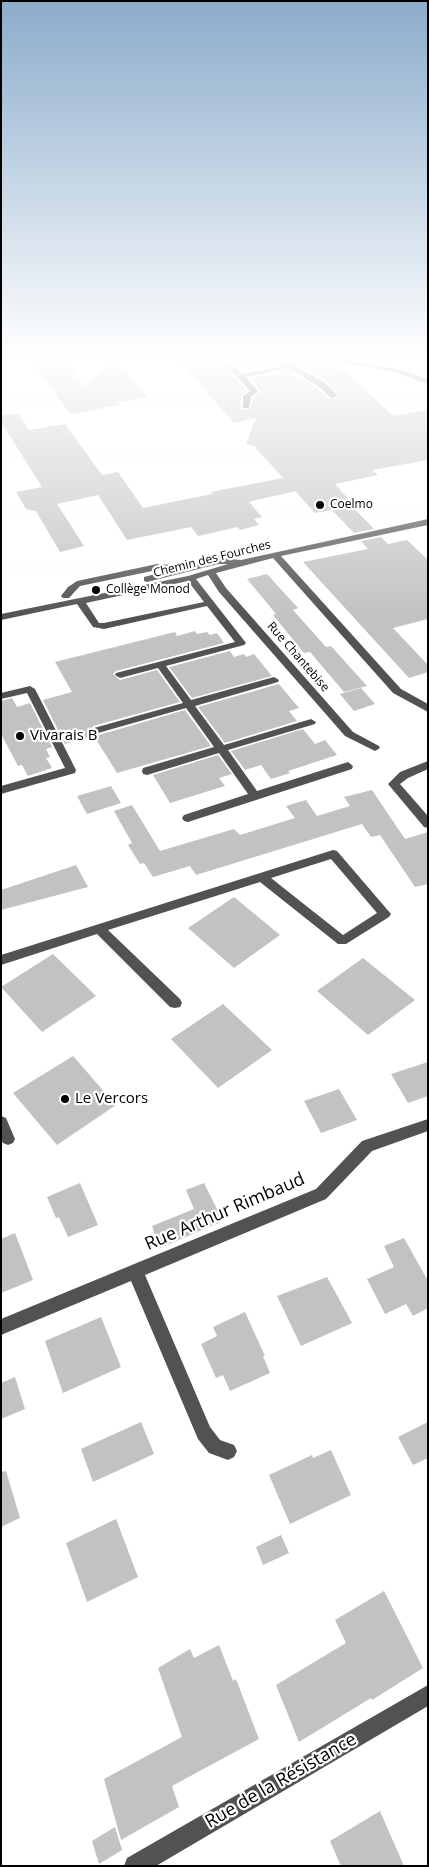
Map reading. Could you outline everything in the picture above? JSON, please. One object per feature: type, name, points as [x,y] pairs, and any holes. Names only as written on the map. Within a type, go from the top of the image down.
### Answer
[{"type":"street","name":"Chemin des Fourches","points":[[84,601],[98,606],[155,593],[158,585],[211,573],[246,562],[428,522]]},
{"type":"street","points":[[275,555],[397,691],[428,709]]},
{"type":"street","points":[[63,600],[77,584],[157,567],[186,568],[218,561],[246,562]]},
{"type":"street","name":"Rue Chantebise","points":[[211,573],[222,590],[349,734],[375,748]]},
{"type":"street","points":[[120,675],[241,643],[190,578]]},
{"type":"street","points":[[1,617],[63,600],[84,601],[96,625],[104,626],[210,603]]},
{"type":"street","points":[[160,664],[255,796]]},
{"type":"street","points":[[98,730],[274,680]]},
{"type":"street","points":[[1,696],[30,689],[72,770],[1,790]]},
{"type":"street","points":[[147,771],[312,722]]},
{"type":"street","points":[[428,765],[404,775],[394,784],[402,796],[428,824]]},
{"type":"street","points":[[188,818],[348,766]]},
{"type":"street","points":[[1,960],[263,878],[333,854],[385,914],[342,941],[263,878]]},
{"type":"street","points":[[99,929],[175,1003]]},
{"type":"street","points":[[1,1122],[8,1139]]},
{"type":"street","name":"Rue Arthur Rimbaud","points":[[1,1327],[321,1194],[368,1146],[428,1125]]},
{"type":"street","name":"Rue Arthur Rimbaud","points":[[135,1271],[204,1433],[215,1447],[228,1451]]},
{"type":"street","name":"Rue de la Résistance","points":[[135,1866],[428,1695]]},
{"type":"building","points":[[15,444],[80,444],[102,475],[118,472],[143,508],[283,478],[254,446],[247,444],[428,444],[428,460],[372,470],[378,475],[335,484],[352,503],[349,503],[374,529],[354,533],[332,510],[315,513],[295,491],[249,502],[262,517],[254,519],[259,525],[240,530],[238,527],[198,536],[191,527],[127,540],[98,495],[57,504],[84,546],[60,552],[36,511],[26,509],[16,492],[42,487]]},
{"type":"building","points":[[381,537],[388,544],[407,540],[428,560],[428,619],[393,628],[428,665],[428,672],[409,678],[303,562],[368,549],[361,541]]},
{"type":"building","points":[[267,574],[298,608],[293,610],[326,647],[331,646],[367,686],[344,692],[310,652],[304,653],[273,615],[276,614],[247,579]]},
{"type":"building","points":[[195,631],[197,634],[207,632],[210,635],[217,633],[224,643],[116,671],[113,674],[120,680],[157,670],[180,702],[93,726],[91,731],[99,735],[185,710],[211,746],[117,773],[94,736],[65,744],[43,700],[72,692],[55,662],[175,632],[177,636]]},
{"type":"building","points":[[230,651],[234,657],[244,654],[246,657],[254,654],[272,676],[192,698],[169,667]]},
{"type":"building","points":[[279,684],[299,708],[289,711],[297,721],[225,743],[198,707]]},
{"type":"building","points":[[361,688],[375,704],[354,711],[340,694]]},
{"type":"building","name":"Vivarais B","points":[[12,698],[17,707],[30,703],[52,747],[46,749],[50,757],[46,758],[52,768],[28,776],[22,765],[18,766],[1,734],[1,701]]},
{"type":"building","points":[[303,729],[315,744],[325,740],[337,755],[288,771],[290,773],[271,779],[261,765],[245,770],[231,751]]},
{"type":"building","points":[[218,755],[232,774],[219,778],[225,786],[170,803],[153,775]]},
{"type":"building","points":[[111,786],[121,803],[87,814],[77,796]]},
{"type":"building","points":[[372,790],[405,839],[428,832],[428,884],[415,887],[380,835],[371,837],[362,824],[196,875],[190,866],[153,877],[144,863],[140,864],[128,845],[132,843],[114,811],[132,805],[160,851],[234,829],[240,835],[295,818],[286,806],[306,800],[317,816],[350,806],[344,797]]},
{"type":"building","points":[[76,865],[88,887],[1,910],[1,890]]},
{"type":"building","points":[[234,897],[280,935],[234,968],[188,928]]},
{"type":"building","points":[[53,954],[96,996],[42,1032],[1,987]]},
{"type":"building","points":[[363,958],[415,1000],[368,1035],[317,991]]},
{"type":"building","points":[[223,1004],[272,1050],[218,1088],[171,1039]]},
{"type":"building","name":"Le Vercors","points":[[73,1056],[116,1105],[57,1145],[13,1093]]},
{"type":"building","points":[[428,1062],[428,1096],[408,1103],[391,1074]]},
{"type":"building","points":[[339,1089],[357,1120],[321,1133],[304,1101]]},
{"type":"building","points":[[80,1183],[98,1225],[68,1237],[59,1217],[56,1218],[47,1197]]},
{"type":"building","points":[[204,1183],[223,1221],[160,1248],[152,1226],[194,1209],[186,1190]]},
{"type":"building","points":[[15,1233],[33,1280],[1,1293],[1,1239]]},
{"type":"building","points":[[404,1238],[428,1281],[428,1308],[413,1316],[406,1304],[385,1314],[367,1279],[394,1267],[384,1246]]},
{"type":"building","points":[[327,1277],[352,1323],[301,1346],[277,1296]]},
{"type":"building","points":[[245,1312],[265,1356],[263,1356],[270,1373],[230,1391],[223,1375],[216,1378],[201,1344],[217,1336],[213,1327]]},
{"type":"building","points":[[101,1317],[121,1367],[63,1393],[45,1341]]},
{"type":"building","points":[[15,1377],[25,1409],[1,1419],[1,1383]]},
{"type":"building","points":[[141,1422],[154,1454],[93,1482],[81,1449]]},
{"type":"building","points":[[428,1422],[428,1458],[413,1465],[398,1437]]},
{"type":"building","points":[[331,1450],[351,1495],[290,1524],[269,1475],[312,1455],[313,1458]]},
{"type":"building","points":[[6,1471],[20,1518],[1,1527],[1,1472]]},
{"type":"building","points":[[116,1519],[138,1577],[87,1602],[66,1543]]},
{"type":"building","points":[[281,1535],[289,1553],[263,1565],[256,1547]]},
{"type":"building","points":[[384,1591],[423,1668],[299,1742],[276,1685],[346,1643],[335,1620]]},
{"type":"building","points":[[219,1645],[233,1681],[236,1679],[259,1739],[172,1786],[179,1807],[121,1840],[104,1779],[182,1737],[158,1668],[190,1649],[194,1658]]},
{"type":"building","points":[[380,1811],[404,1866],[341,1866],[330,1841]]},
{"type":"building","points":[[115,1827],[122,1850],[99,1864],[92,1841]]},
{"type":"place","name":"Coelmo","points":[[320,505]]},
{"type":"place","name":"Collège Monod","points":[[96,590]]},
{"type":"place","name":"Vivarais B","points":[[20,736]]},
{"type":"place","name":"Le Vercors","points":[[65,1099]]}]
